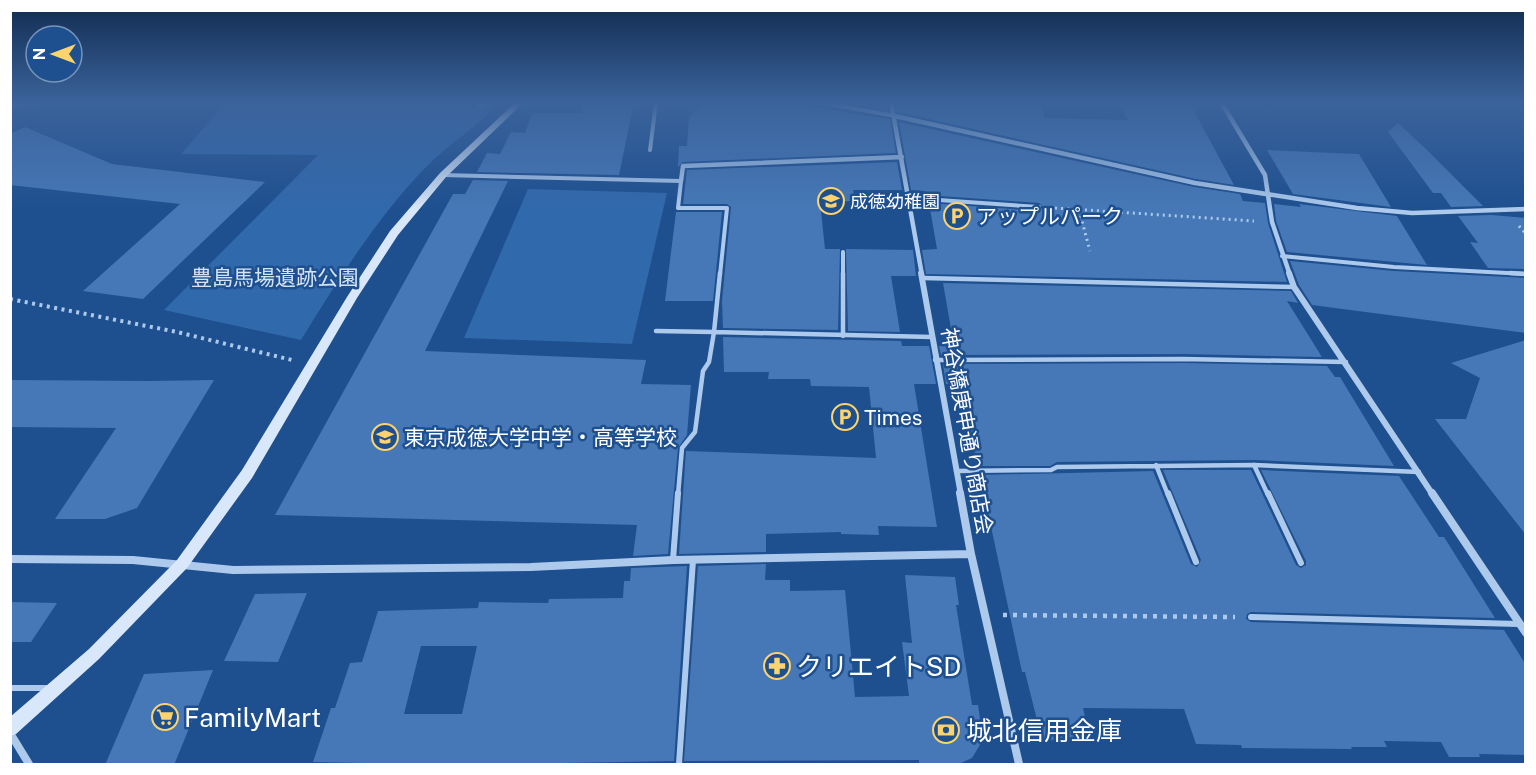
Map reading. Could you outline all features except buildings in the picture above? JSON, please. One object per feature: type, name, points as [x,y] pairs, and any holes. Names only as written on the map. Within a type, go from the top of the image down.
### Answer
[{"type":"street","points":[[29,765],[10,730],[120,629],[182,564],[247,474],[383,247],[443,175],[482,138]]},
{"type":"street","name":"神谷橋庚申通り商店会","points":[[899,138],[935,360],[971,554],[1019,765]]},
{"type":"street","points":[[994,138],[1195,183],[1384,212],[1526,209]]},
{"type":"street","points":[[1243,138],[1265,175],[1272,222],[1294,287],[1526,633]]},
{"type":"street","points":[[681,181],[683,166],[902,157]]},
{"type":"street","points":[[10,559],[133,560],[233,570],[376,570],[531,567],[673,560],[971,554]]},
{"type":"lane","points":[[650,150],[651,138]]},
{"type":"lane","points":[[443,175],[681,181],[678,208],[728,208],[709,362],[703,371],[695,432],[682,448],[673,560]]},
{"type":"lane","points":[[910,198],[1039,207]]},
{"type":"lane","points":[[843,252],[843,336]]},
{"type":"lane","points":[[1282,256],[1394,267],[1526,274]]},
{"type":"lane","points":[[923,278],[1294,287]]},
{"type":"lane","points":[[656,331],[932,337]]},
{"type":"lane","points":[[935,360],[1183,359],[1346,362]]},
{"type":"lane","points":[[1156,465],[1196,562]]},
{"type":"lane","points":[[956,471],[1051,470],[1057,466],[1254,465],[1419,472]]},
{"type":"lane","points":[[1254,465],[1301,563]]},
{"type":"lane","points":[[679,765],[693,560]]},
{"type":"lane","points":[[1251,617],[1519,624]]},
{"type":"lane","points":[[10,688],[57,688]]},
{"type":"path","points":[[1039,207],[1272,222]]},
{"type":"path","points":[[1079,210],[1090,250]]},
{"type":"path","points":[[10,299],[177,333],[293,360]]},
{"type":"path","points":[[985,615],[1251,617]]},
{"type":"green space","name":"豊島馬場遺跡公園","points":[[195,138],[460,138],[425,168],[390,208],[358,251],[301,340],[164,310],[318,155],[181,154]]},
{"type":"green space","points":[[528,189],[667,193],[632,344],[464,338]]},
{"type":"place","name":"成徳幼稚園","points":[[831,201]]},
{"type":"place","name":"アップルパーク","points":[[957,216]]},
{"type":"place","name":"Times","points":[[845,417]]},
{"type":"place","name":"東京成徳大学中学・高等学校","points":[[385,437]]},
{"type":"place","name":"クリエイトSD","points":[[777,666]]},
{"type":"place","name":"FamilyMart","points":[[165,717]]},
{"type":"place","name":"城北信用金庫","points":[[946,730]]}]
